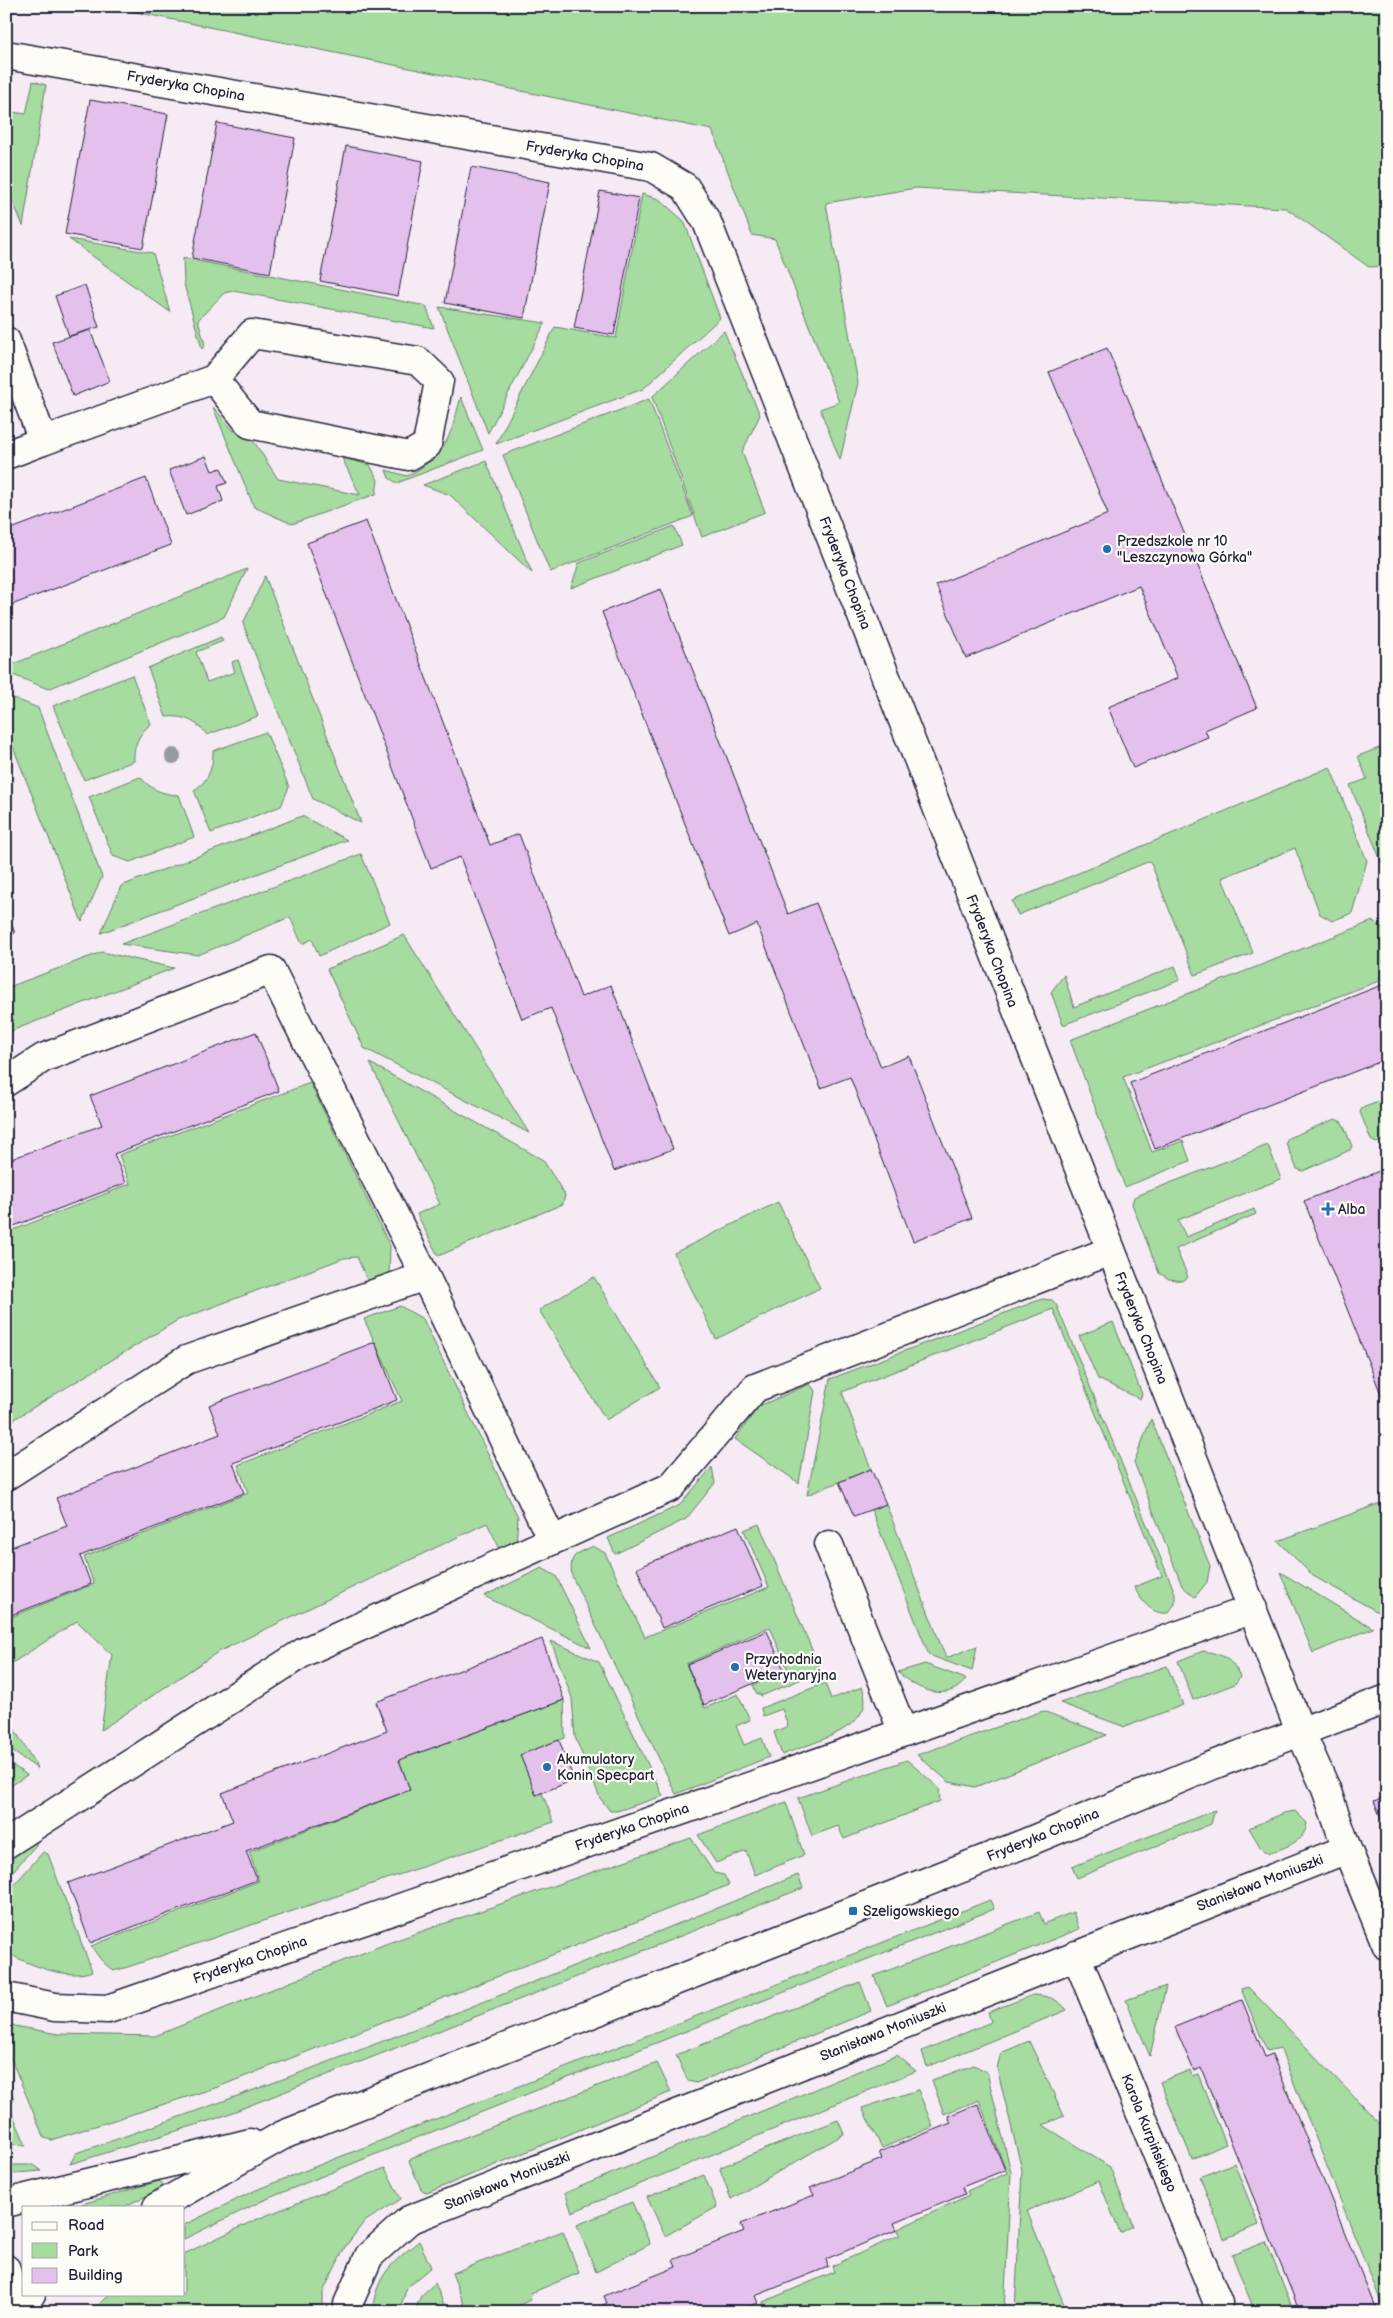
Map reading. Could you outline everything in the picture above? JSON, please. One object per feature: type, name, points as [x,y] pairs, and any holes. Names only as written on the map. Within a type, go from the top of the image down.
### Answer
[{"type":"street","name":"Fryderyka Chopina","points":[[6,55],[651,167],[685,187],[711,231],[1110,1251],[1301,1733]]},
{"type":"street","points":[[6,455],[214,379],[252,334],[418,361],[439,381],[427,445],[409,456],[250,424],[214,379]]},
{"type":"street","points":[[6,341],[43,441]]},
{"type":"street","points":[[6,1082],[43,1058],[271,970],[425,1276],[552,1540]]},
{"type":"street","points":[[6,1844],[304,1652],[671,1487],[755,1388],[1110,1251]]},
{"type":"street","points":[[6,1476],[186,1360],[425,1276]]},
{"type":"street","points":[[829,1545],[903,1732]]},
{"type":"street","name":"Fryderyka Chopina","points":[[6,1997],[55,2007],[108,2009],[1253,1609]]},
{"type":"street","name":"Fryderyka Chopina","points":[[6,2203],[283,2136],[1023,1844],[1213,1765],[1387,1699]]},
{"type":"street","points":[[1301,1733],[1326,1789],[1347,1849],[1387,1946]]},
{"type":"street","name":"Stanisława Moniuszki","points":[[349,2312],[348,2304],[369,2256],[409,2220],[1347,1849]]},
{"type":"street","name":"Karola Kurpińskiego","points":[[1076,1955],[1218,2302],[1215,2312]]},
{"type":"street","name":"Fryderyka Chopina","points":[[160,2206],[283,2136]]},
{"type":"street","points":[[6,2269],[12,2296],[12,2312]]},
{"type":"street","points":[[19,2312],[30,2296]]},
{"type":"green space","points":[[106,6],[1387,6],[1387,266],[1369,267],[1286,208],[916,188],[826,203],[858,383],[840,460],[820,409],[839,402],[775,239],[752,235],[712,130]]},
{"type":"green space","points":[[33,81],[46,85],[23,226],[6,184],[6,111],[26,114]]},
{"type":"green space","points":[[642,194],[659,199],[684,221],[720,318],[643,389],[496,444],[555,327],[616,338]]},
{"type":"green space","points":[[69,239],[153,253],[170,312]]},
{"type":"green space","points":[[183,258],[426,306],[434,328],[233,291],[224,293],[198,320],[205,345],[202,349],[184,284]]},
{"type":"green space","points":[[439,307],[545,323],[488,433]]},
{"type":"green space","points":[[724,331],[760,415],[742,452],[765,512],[702,537],[652,397]]},
{"type":"green space","points":[[461,397],[483,450],[397,483],[389,478],[386,470],[407,476],[421,468],[439,452],[449,435]]},
{"type":"green space","points":[[649,399],[693,516],[550,572],[503,455]]},
{"type":"green space","points":[[213,407],[233,430],[251,437],[278,479],[360,495],[342,458],[370,465],[378,480],[376,494],[292,524],[254,507]]},
{"type":"green space","points":[[486,461],[532,573],[450,495],[423,485]]},
{"type":"green space","points":[[674,526],[682,545],[571,588],[579,563]]},
{"type":"green space","points":[[247,569],[224,617],[48,689],[6,672],[6,667]]},
{"type":"green space","points":[[265,576],[361,823],[313,799],[243,624]]},
{"type":"green space","points":[[221,637],[223,641],[196,652],[207,682],[235,672],[232,662],[238,660],[258,716],[207,735],[199,726],[189,720],[178,717],[166,717],[148,668]]},
{"type":"green space","points":[[132,675],[151,724],[143,731],[138,740],[134,761],[84,780],[53,706]]},
{"type":"green space","points":[[6,695],[38,708],[102,877],[82,922],[6,729]]},
{"type":"green space","points":[[266,732],[289,787],[281,806],[211,833],[194,790],[207,778],[212,763],[213,751]]},
{"type":"green space","points":[[1387,745],[1386,873],[1350,785],[1367,779],[1358,756]]},
{"type":"green space","points":[[1330,767],[1367,861],[1352,913],[1332,921],[1320,914],[1295,848],[1222,878],[1253,953],[1195,975],[1150,861],[1018,915],[1012,901]]},
{"type":"green space","points":[[140,777],[157,790],[167,794],[179,795],[194,837],[130,862],[113,856],[89,797]]},
{"type":"green space","points":[[302,816],[347,840],[101,933],[121,886]]},
{"type":"green space","points":[[361,854],[390,923],[319,956],[312,939],[302,944],[290,917],[198,955],[121,944]]},
{"type":"green space","points":[[1373,921],[1387,931],[1387,978],[1123,1077],[1152,1152],[1183,1141],[1190,1161],[1125,1187],[1070,1040]]},
{"type":"green space","points":[[404,935],[529,1133],[364,1048],[327,969]]},
{"type":"green space","points":[[102,952],[174,968],[6,1033],[6,988]]},
{"type":"green space","points":[[1175,966],[1180,980],[1063,1025],[1051,992],[1064,975],[1074,1007]]},
{"type":"green space","points":[[370,1063],[543,1160],[565,1195],[563,1204],[438,1256],[417,1214],[440,1204]]},
{"type":"green space","points":[[310,1083],[390,1246],[389,1275],[369,1284],[357,1257],[344,1258],[178,1320],[6,1424],[6,1233],[130,1184],[119,1155]]},
{"type":"green space","points":[[1387,1099],[1387,1139],[1376,1143],[1371,1140],[1360,1112],[1362,1108]]},
{"type":"green space","points":[[1335,1119],[1342,1122],[1352,1146],[1350,1150],[1303,1171],[1297,1169],[1286,1143],[1288,1138]]},
{"type":"green space","points":[[1268,1145],[1281,1179],[1178,1220],[1186,1237],[1254,1209],[1256,1214],[1176,1249],[1188,1277],[1183,1281],[1169,1279],[1159,1273],[1132,1204],[1134,1197]]},
{"type":"green space","points":[[778,1202],[820,1288],[716,1339],[674,1253]]},
{"type":"green space","points":[[594,1277],[660,1387],[606,1420],[539,1310]]},
{"type":"green space","points":[[1042,1299],[1052,1300],[1056,1304],[1175,1593],[1175,1604],[1168,1613],[1156,1612],[1147,1606],[1134,1587],[1162,1576],[1053,1309],[842,1392],[871,1469],[807,1495],[830,1379]]},
{"type":"green space","points":[[400,1306],[423,1319],[518,1517],[516,1545],[502,1553],[487,1523],[218,1652],[101,1730],[112,1655],[77,1621],[6,1667],[6,1619],[94,1584],[84,1557],[248,1493],[238,1465],[402,1401],[364,1319]]},
{"type":"green space","points":[[1113,1322],[1142,1394],[1140,1399],[1098,1379],[1079,1336]]},
{"type":"green space","points":[[810,1384],[815,1391],[799,1483],[735,1439],[759,1406]]},
{"type":"green space","points":[[1151,1419],[1210,1566],[1207,1582],[1195,1597],[1182,1586],[1134,1462]]},
{"type":"green space","points":[[712,1467],[715,1483],[686,1519],[615,1554],[608,1538],[680,1505]]},
{"type":"green space","points":[[1381,1503],[1387,1515],[1387,1617],[1313,1576],[1278,1541]]},
{"type":"green space","points":[[886,1504],[946,1658],[977,1646],[972,1671],[929,1655],[871,1509]]},
{"type":"green space","points":[[759,1524],[821,1671],[761,1696],[757,1694],[753,1685],[788,1670],[770,1627],[686,1664],[705,1708],[738,1694],[750,1720],[736,1726],[744,1745],[762,1738],[769,1757],[676,1794],[572,1576],[571,1563],[575,1556],[593,1546],[605,1553],[645,1637],[769,1587],[744,1530]]},
{"type":"green space","points":[[542,1568],[556,1576],[591,1648],[484,1596]]},
{"type":"green space","points":[[1280,1572],[1373,1628],[1313,1653]]},
{"type":"green space","points":[[551,1641],[599,1662],[663,1796],[617,1811],[610,1811],[600,1798],[575,1737],[572,1698]]},
{"type":"green space","points":[[1203,1651],[1226,1658],[1234,1666],[1240,1677],[1235,1684],[1193,1700],[1178,1661]]},
{"type":"green space","points":[[925,1664],[966,1679],[959,1687],[941,1693],[923,1689],[898,1672]]},
{"type":"green space","points":[[1167,1666],[1183,1705],[1125,1727],[1060,1703]]},
{"type":"green space","points":[[825,1683],[831,1699],[862,1687],[865,1701],[861,1713],[852,1723],[839,1732],[782,1755],[774,1732],[788,1726],[782,1709],[763,1716],[761,1708]]},
{"type":"green space","points":[[564,1700],[565,1738],[521,1755],[536,1795],[542,1793],[554,1822],[128,1967],[113,1971],[101,1960],[91,1946],[259,1881],[249,1852],[410,1790],[399,1760]]},
{"type":"green space","points":[[1043,1711],[1107,1735],[975,1787],[949,1782],[917,1755]]},
{"type":"green space","points":[[6,1715],[38,1769],[6,1747]]},
{"type":"green space","points":[[907,1760],[939,1788],[940,1801],[844,1839],[838,1826],[812,1836],[798,1798]]},
{"type":"green space","points":[[6,1761],[27,1775],[6,1789]]},
{"type":"green space","points":[[786,1802],[804,1855],[755,1875],[746,1851],[716,1863],[698,1835]]},
{"type":"green space","points":[[1215,1810],[1211,1824],[1077,1878],[1072,1867]]},
{"type":"green space","points":[[1295,1811],[1307,1823],[1305,1830],[1298,1840],[1268,1853],[1262,1850],[1249,1828],[1284,1813]]},
{"type":"green space","points":[[691,1838],[714,1873],[724,1875],[729,1885],[218,2087],[51,2140],[44,2138],[6,2047],[6,2022],[15,2026],[58,2034],[155,2036],[388,1943]]},
{"type":"green space","points":[[37,1840],[36,1845],[6,1879],[6,1856]]},
{"type":"green space","points":[[43,1852],[48,1854],[92,1971],[82,1974],[60,1973],[36,1966],[6,1952],[6,1894]]},
{"type":"green space","points":[[798,1875],[803,1888],[215,2119],[70,2164],[76,2153],[349,2054],[529,1984]]},
{"type":"green space","points":[[990,1900],[994,1909],[376,2154],[262,2201],[185,2239],[185,2225],[256,2190]]},
{"type":"green space","points":[[1039,1912],[1044,1924],[1073,1912],[1079,1929],[887,2006],[874,1976]]},
{"type":"green space","points":[[860,1982],[871,2011],[696,2083],[688,2081],[676,2055]]},
{"type":"green space","points":[[1166,1986],[1150,2056],[1126,2000]]},
{"type":"green space","points":[[1248,1987],[1387,2131],[1387,2312],[1385,2312],[1280,2048],[1267,2051],[1241,1989]]},
{"type":"green space","points":[[1033,1995],[1052,1998],[1067,2010],[927,2067],[922,2051],[991,2022],[988,2012]]},
{"type":"green space","points":[[1029,2041],[1064,2116],[1043,2125],[1110,2167],[1133,2226],[1120,2233],[1099,2181],[1027,2211],[1067,2312],[1015,2312],[1022,2170],[997,2068],[1001,2053]]},
{"type":"green space","points":[[897,2055],[916,2071],[572,2212],[565,2193]]},
{"type":"green space","points":[[657,2063],[671,2092],[427,2193],[421,2189],[409,2161],[411,2158]]},
{"type":"green space","points":[[974,2065],[987,2072],[1011,2172],[1004,2312],[757,2312],[764,2309],[763,2302],[834,2272],[832,2266],[900,2235],[898,2229],[969,2195],[967,2191],[1007,2173],[979,2100],[944,2114],[932,2080]]},
{"type":"green space","points":[[1190,2070],[1192,2076],[1198,2074],[1226,2144],[1192,2159],[1160,2082]]},
{"type":"green space","points":[[6,2079],[14,2099],[9,2106],[26,2145],[6,2144]]},
{"type":"green space","points":[[918,2090],[933,2127],[882,2148],[862,2108]]},
{"type":"green space","points":[[838,2120],[844,2134],[731,2199],[720,2169],[721,2167]]},
{"type":"green space","points":[[1234,2163],[1259,2225],[1224,2239],[1200,2177]]},
{"type":"green space","points":[[6,2165],[33,2165],[41,2171],[6,2174]]},
{"type":"green space","points":[[385,2168],[401,2199],[364,2222],[345,2247],[323,2292],[323,2312],[90,2312],[109,2296],[185,2296],[185,2254],[255,2220]]},
{"type":"green space","points":[[704,2175],[717,2207],[665,2236],[647,2197]]},
{"type":"green space","points":[[159,2181],[164,2185],[161,2189],[125,2206],[83,2206],[82,2204]]},
{"type":"green space","points":[[632,2202],[650,2244],[596,2272],[577,2225]]},
{"type":"green space","points":[[563,2231],[579,2273],[531,2293],[530,2300],[504,2312],[467,2312],[452,2273]]},
{"type":"green space","points":[[419,2241],[431,2267],[407,2287],[399,2312],[372,2312],[378,2288],[387,2271]]},
{"type":"green space","points":[[1266,2242],[1291,2304],[1273,2312],[1255,2312],[1232,2255]]},
{"type":"green space","points":[[435,2283],[447,2312],[414,2312],[421,2296]]},
{"type":"building","points":[[90,100],[168,114],[143,248],[65,234]]},
{"type":"building","points":[[217,123],[295,138],[270,273],[192,258]]},
{"type":"building","points":[[346,146],[423,161],[398,296],[320,281]]},
{"type":"building","points":[[471,167],[550,182],[524,318],[445,303]]},
{"type":"building","points":[[600,191],[639,198],[614,335],[574,328]]},
{"type":"building","points":[[85,285],[99,327],[69,336],[55,296]]},
{"type":"building","points":[[90,330],[110,381],[73,396],[52,342]]},
{"type":"building","name":"Przedszkole nr 10 \"Leszczynowa Górka\"","points":[[1107,348],[1257,708],[1205,730],[1208,737],[1133,768],[1108,707],[1178,678],[1139,586],[966,658],[936,585],[1108,514],[1049,372]]},
{"type":"building","points":[[206,456],[212,471],[221,468],[227,483],[218,486],[223,501],[186,515],[169,470]]},
{"type":"building","points":[[146,478],[171,545],[6,607],[6,531]]},
{"type":"building","points":[[366,521],[490,845],[519,834],[581,997],[611,985],[673,1149],[614,1171],[551,1008],[522,1019],[460,857],[431,868],[307,543]]},
{"type":"building","points":[[661,589],[788,914],[816,903],[881,1067],[909,1056],[972,1218],[913,1241],[850,1077],[821,1088],[757,924],[729,936],[602,612]]},
{"type":"building","points":[[6,911],[15,933],[6,937]]},
{"type":"building","points":[[1387,983],[1387,1059],[1155,1149],[1130,1083]]},
{"type":"building","points":[[256,1032],[279,1091],[114,1154],[126,1183],[6,1229],[6,1161],[102,1125],[90,1096]]},
{"type":"building","points":[[1387,1168],[1387,1409],[1304,1201]]},
{"type":"building","points":[[375,1342],[397,1400],[233,1463],[244,1493],[80,1556],[91,1584],[6,1617],[6,1549],[67,1526],[56,1498],[220,1434],[209,1405]]},
{"type":"building","points":[[871,1469],[886,1504],[854,1516],[839,1482]]},
{"type":"building","points":[[738,1526],[763,1586],[662,1628],[637,1568]]},
{"type":"building","name":"Przychodnia Weterynaryjna","points":[[767,1631],[784,1670],[704,1705],[687,1665]]},
{"type":"building","points":[[542,1639],[564,1700],[399,1760],[410,1790],[246,1851],[257,1880],[90,1943],[68,1883],[233,1821],[222,1793],[387,1731],[376,1702]]},
{"type":"building","name":"Akumulatory Konin Specpart","points":[[559,1740],[574,1780],[536,1795],[520,1755]]},
{"type":"building","points":[[1387,1796],[1387,1833],[1374,1801]]},
{"type":"building","points":[[1242,2000],[1265,2057],[1272,2054],[1377,2312],[1300,2312],[1201,2068],[1194,2071],[1175,2027]]},
{"type":"building","points":[[978,2104],[1005,2170],[962,2187],[965,2194],[894,2223],[897,2230],[826,2259],[828,2267],[755,2296],[758,2303],[736,2312],[587,2312],[607,2303],[604,2296],[676,2267],[673,2260],[744,2231],[741,2224],[814,2195],[810,2188],[882,2159],[879,2152],[951,2123],[948,2116]]},
{"type":"place","name":"Przedszkole nr 10 \"Leszczynowa Górka\"","points":[[1107,549]]},
{"type":"place","name":"Alba","points":[[1328,1209]]},
{"type":"place","name":"Przychodnia Weterynaryjna","points":[[735,1667]]},
{"type":"place","name":"Akumulatory Konin Specpart","points":[[547,1767]]},
{"type":"place","name":"Szeligowskiego","points":[[853,1911]]}]
